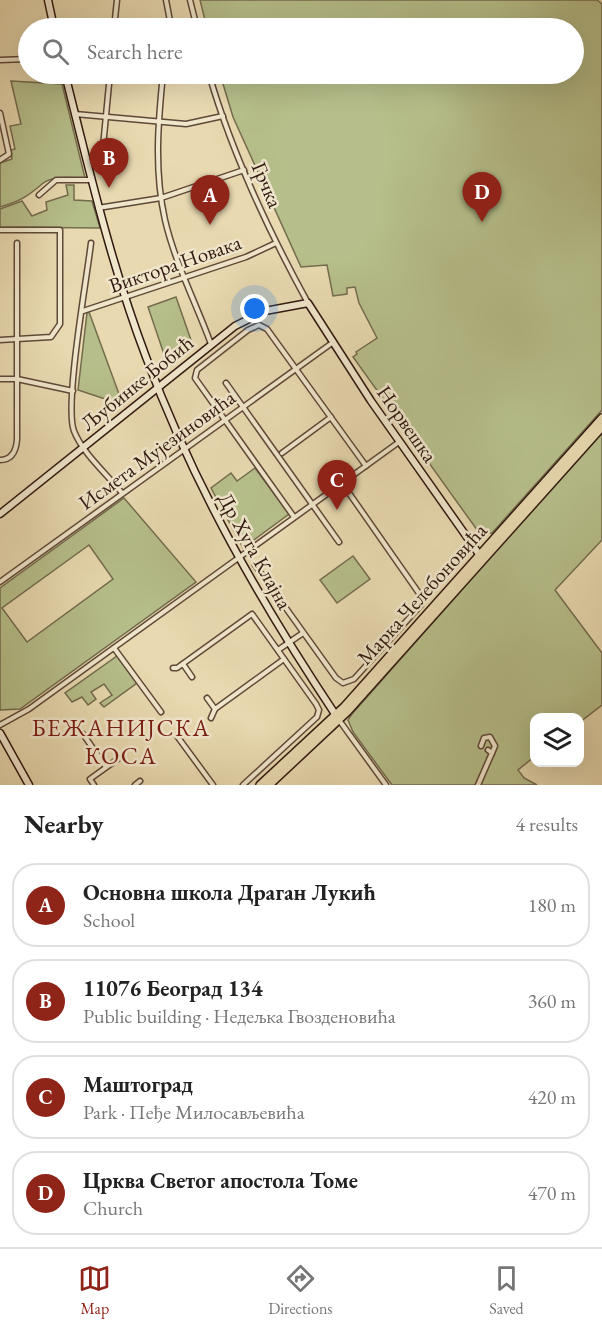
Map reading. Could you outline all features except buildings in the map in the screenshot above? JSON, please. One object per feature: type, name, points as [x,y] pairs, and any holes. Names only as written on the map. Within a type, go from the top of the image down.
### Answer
[{"type":"main road","points":[[48,0],[52,18]]},
{"type":"main road","name":"Др Хуга Клајна","points":[[68,84],[98,208],[124,297],[184,449],[238,558],[289,643],[338,717]]},
{"type":"main road","name":"Норвешка","points":[[308,303],[332,343],[399,442],[482,557]]},
{"type":"main road","name":"Љубинке Бобић","points":[[0,514],[211,344],[257,313],[308,303]]},
{"type":"main road","name":"Марка Челебоновића","points":[[269,785],[338,717],[585,442],[602,418]]},
{"type":"main road","name":"Марка Челебоновића","points":[[585,442],[602,427]]},
{"type":"main road","name":"Марка Челебоновића","points":[[260,785],[338,717]]},
{"type":"main road","points":[[0,733],[29,785]]},
{"type":"street","points":[[115,18],[117,0]]},
{"type":"street","points":[[166,0],[169,18]]},
{"type":"street","points":[[190,0],[194,18]]},
{"type":"street","points":[[0,60],[18,59]]},
{"type":"street","points":[[102,157],[109,84]]},
{"type":"street","points":[[162,84],[157,164],[161,198],[170,237],[184,278],[211,344]]},
{"type":"street","name":"Грчка","points":[[213,84],[244,170],[276,243],[308,303]]},
{"type":"street","points":[[0,113],[9,157],[0,160]]},
{"type":"street","points":[[75,114],[188,124],[223,116]]},
{"type":"street","points":[[98,208],[161,198],[244,170]]},
{"type":"street","points":[[39,195],[56,180],[91,180]]},
{"type":"street","points":[[0,230],[60,230],[59,328],[51,338],[0,340]]},
{"type":"street","points":[[0,460],[11,457],[17,446],[17,243]]},
{"type":"street","points":[[91,243],[73,391],[72,424],[84,448],[122,493]]},
{"type":"street","name":"Виктора Новака","points":[[83,311],[246,257],[276,243]]},
{"type":"street","points":[[294,517],[224,420],[195,375],[197,370],[248,330],[257,325],[265,327],[366,466]]},
{"type":"street","name":"Исмета Мујезиновића","points":[[0,582],[332,343]]},
{"type":"street","points":[[0,379],[17,379],[73,391]]},
{"type":"street","points":[[226,383],[339,542]]},
{"type":"street","points":[[282,453],[331,417]]},
{"type":"street","points":[[0,725],[29,709],[399,442]]},
{"type":"street","points":[[255,565],[336,678],[343,683],[349,682],[423,600],[422,593],[342,483]]},
{"type":"street","points":[[173,668],[183,664],[252,614],[319,710],[317,717],[305,729],[243,785]]},
{"type":"street","points":[[278,651],[303,633]]},
{"type":"street","points":[[114,648],[161,712]]},
{"type":"street","points":[[211,718],[215,709],[284,659]]},
{"type":"street","points":[[183,664],[192,677]]},
{"type":"street","points":[[207,698],[215,709]]},
{"type":"street","points":[[338,717],[386,785]]},
{"type":"street","points":[[83,734],[106,766]]},
{"type":"street","points":[[177,736],[213,785]]},
{"type":"street","points":[[478,785],[495,744],[490,737],[484,738],[481,746]]},
{"type":"street","points":[[94,785],[90,779],[122,756]]},
{"type":"street","points":[[135,785],[140,781]]},
{"type":"green space","points":[[200,0],[597,0],[602,4],[602,410],[492,533],[480,534],[353,357],[357,354],[356,352],[377,338],[359,303],[355,287],[347,288],[347,294],[333,296],[327,265],[301,267],[233,117],[223,84],[584,84],[584,18],[204,18]]},
{"type":"green space","points":[[11,81],[18,81],[18,84],[62,84],[85,178],[51,179],[23,198],[0,207],[0,163],[12,159],[11,150],[15,149],[10,126],[21,124]]},
{"type":"green space","points":[[66,185],[74,185],[74,200],[92,201],[100,228],[0,227],[0,209],[22,201],[32,216],[47,210],[46,202],[68,195]]},
{"type":"green space","points":[[176,297],[191,340],[167,363],[148,307]]},
{"type":"green space","points":[[89,312],[123,405],[78,390],[87,313]]},
{"type":"green space","points":[[602,431],[602,540],[555,590],[602,653],[602,705],[584,719],[584,713],[530,713],[530,760],[518,770],[524,778],[537,785],[392,785],[353,732],[348,720]]},
{"type":"green space","points":[[255,468],[289,514],[243,548],[211,488],[231,473],[237,481]]},
{"type":"green space","points":[[124,498],[196,582],[20,709],[0,710],[0,588]],"holes":[[[89,545],[113,579],[27,642],[2,608]]]},
{"type":"green space","points":[[353,556],[370,579],[337,603],[320,580]]},
{"type":"green space","points":[[117,656],[137,683],[104,707],[100,703],[112,695],[104,684],[91,692],[96,699],[88,705],[82,697],[72,702],[65,693]]},
{"type":"place","name":"11076 Београд 134","points":[[109,188]]},
{"type":"place","name":"Црква Светог апостола Томе","points":[[482,222]]},
{"type":"place","name":"Основна школа Драган Лукић","points":[[210,225]]},
{"type":"place","name":"Маштоград","points":[[337,510]]},
{"type":"district","name":"БЕЖАНИЈСКА КОСА","points":[[121,742]]}]
